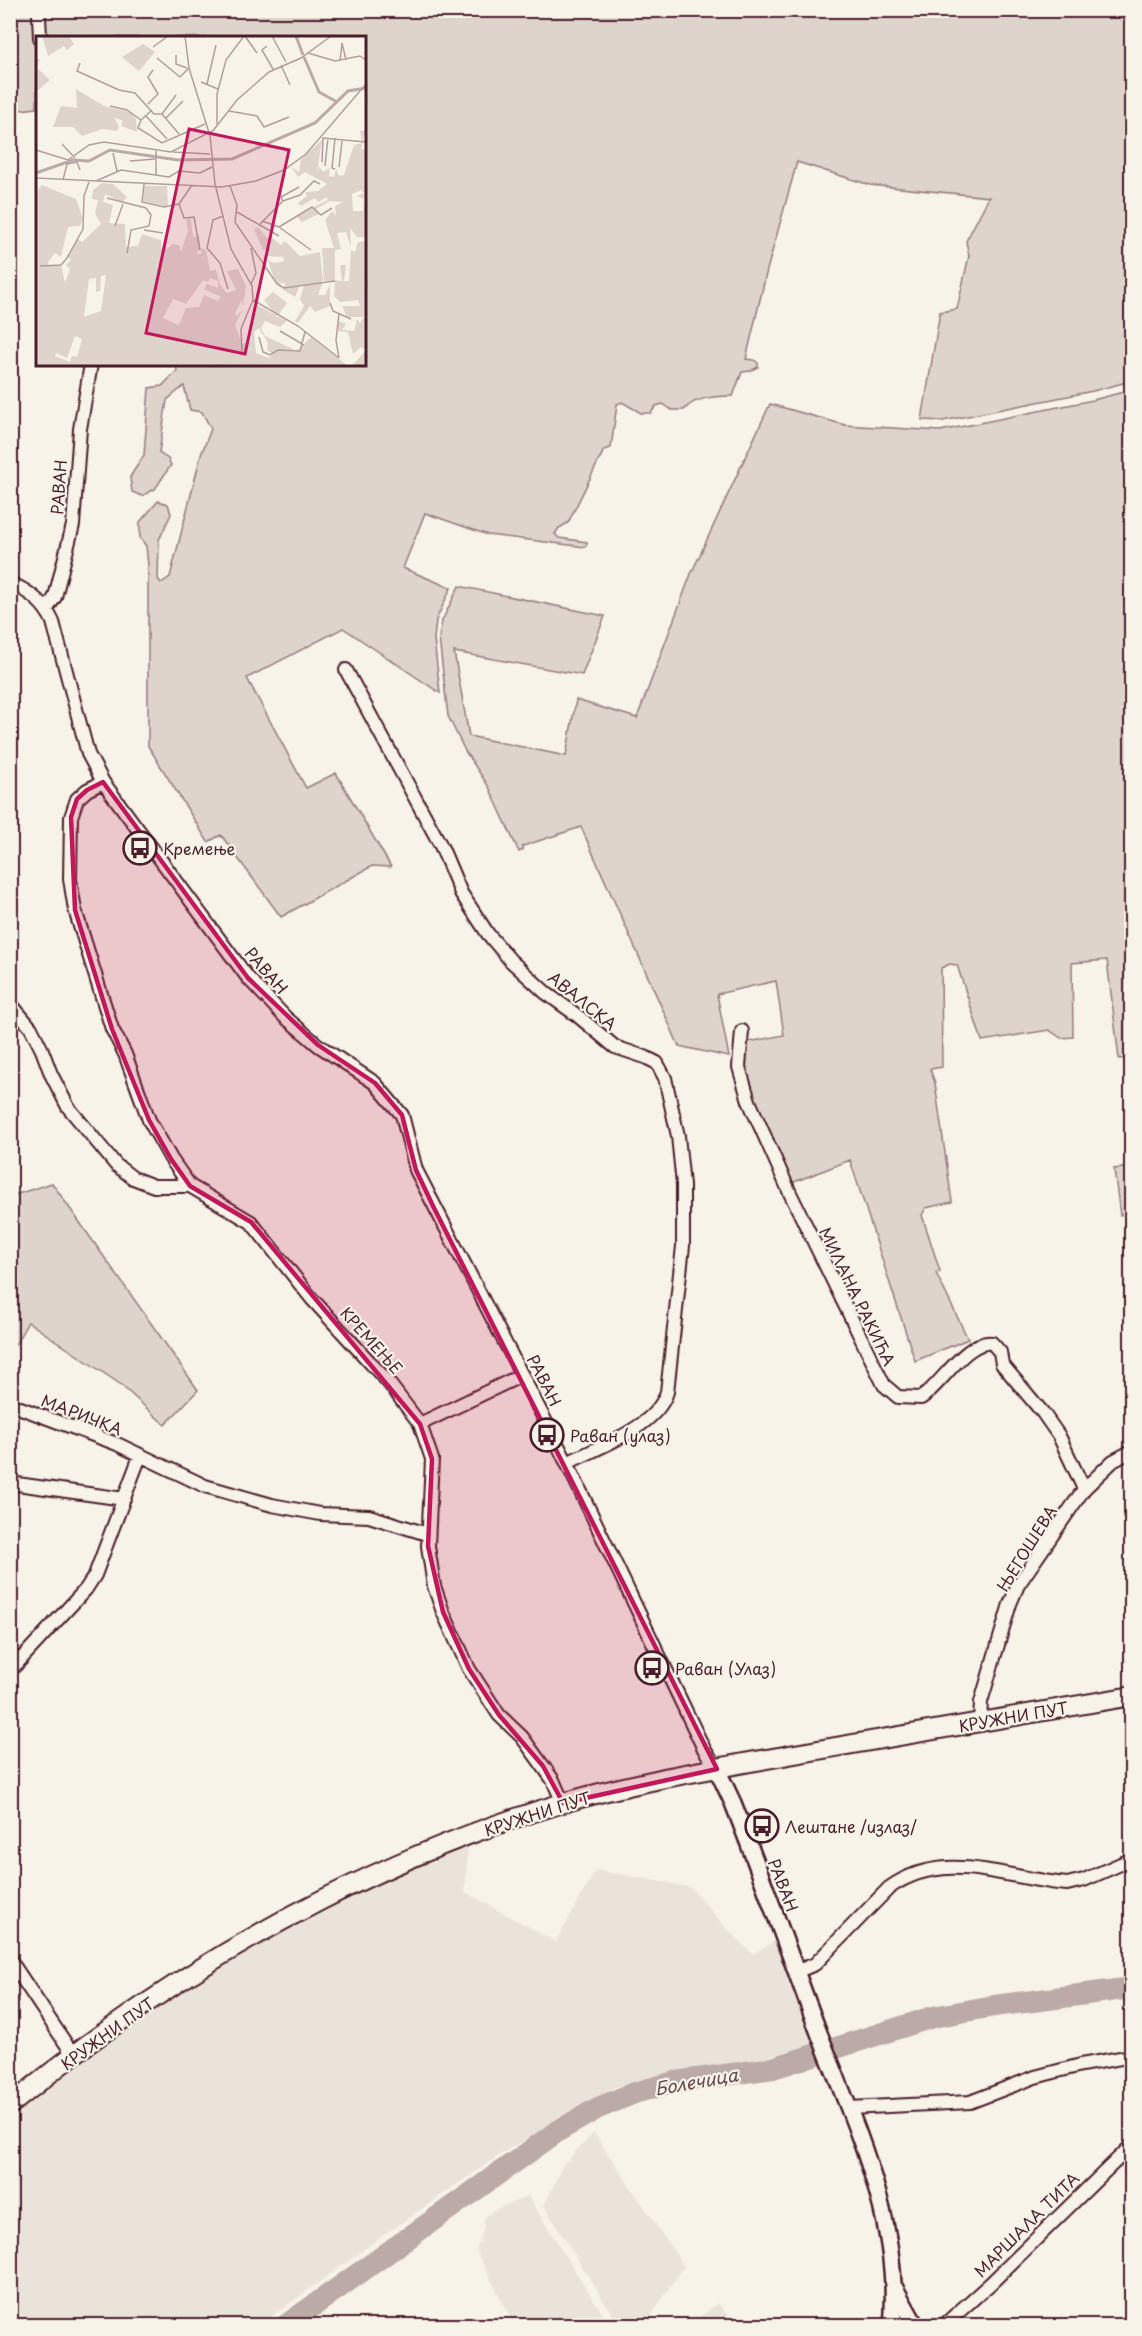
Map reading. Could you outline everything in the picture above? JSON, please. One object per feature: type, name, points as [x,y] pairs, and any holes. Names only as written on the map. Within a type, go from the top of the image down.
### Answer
[{"type":"main road","name":"КРУЖНИ ПУТ","points":[[10,2105],[104,2032],[171,1987],[290,1916],[424,1853],[469,1835],[563,1803],[652,1780],[1131,1696]]},
{"type":"street","points":[[39,16],[40,36]]},
{"type":"street","name":"РАВАН","points":[[91,366],[80,429],[74,525],[55,597],[47,609],[57,634],[88,754],[103,782],[248,978],[285,1017],[318,1046],[375,1083],[402,1115],[416,1170],[567,1463],[704,1749],[734,1803],[864,2148],[881,2208],[894,2286],[892,2325]]},
{"type":"street","points":[[10,584],[30,595],[47,609]]},
{"type":"street","name":"АВАЛСКА","points":[[346,670],[441,846],[461,892],[488,934],[520,969],[615,1047],[657,1063],[667,1087],[681,1159],[683,1246],[667,1392],[660,1409],[632,1431],[567,1463]]},
{"type":"street","points":[[103,782],[87,790],[77,799],[71,817],[70,879],[75,910],[112,1029],[125,1054],[149,1120],[171,1159],[190,1186]]},
{"type":"street","points":[[10,1003],[31,1028],[68,1107],[116,1165],[133,1178],[154,1186],[190,1186]]},
{"type":"street","name":"МИЛАНА РАКИЋА","points":[[742,1031],[739,1067],[749,1101],[790,1193],[873,1367],[884,1385],[898,1397],[921,1398],[980,1342],[992,1343],[1000,1352],[1002,1364],[1059,1436],[1084,1489]]},
{"type":"street","name":"КРЕМЕЊЕ","points":[[190,1186],[251,1222],[312,1299],[388,1382],[420,1424],[430,1446],[433,1466],[428,1534],[434,1586],[463,1659],[499,1715],[522,1737],[553,1780],[563,1803]]},
{"type":"street","points":[[420,1424],[522,1375]]},
{"type":"street","name":"МАРИЧКА","points":[[10,1404],[117,1444],[205,1486],[272,1505],[320,1514],[369,1516],[428,1534]]},
{"type":"street","name":"ЊЕГОШЕВА","points":[[980,1722],[981,1702],[1013,1593],[1084,1489],[1113,1461],[1131,1451]]},
{"type":"street","points":[[10,1671],[86,1589],[102,1560],[140,1456]]},
{"type":"street","points":[[10,1483],[124,1499]]},
{"type":"street","points":[[798,1971],[818,1961],[889,1888],[900,1880],[924,1871],[961,1866],[1067,1884],[1084,1880],[1131,1859]]},
{"type":"street","points":[[10,1960],[74,2056]]},
{"type":"street","points":[[849,2108],[970,2102],[1035,2077],[1131,2056]]},
{"type":"street","name":"МАРШАЛА ТИТА","points":[[943,2325],[991,2283],[1131,2145]]},
{"type":"street","name":"РАВАН","points":[[894,2286],[916,2325]]},
{"type":"highlighted area","points":[[103,782],[248,978],[318,1045],[375,1083],[402,1115],[416,1170],[433,1206],[717,1769],[563,1803],[543,1766],[499,1715],[469,1669],[443,1612],[428,1546],[432,1459],[420,1424],[251,1222],[190,1186],[171,1159],[149,1120],[112,1029],[75,910],[71,817],[77,799],[87,790]]},
{"type":"shaded area","points":[[45,10],[1131,11],[1131,381],[1093,391],[943,421],[922,420],[940,312],[957,309],[969,256],[966,241],[989,197],[870,185],[797,162],[767,270],[746,359],[754,360],[758,363],[758,367],[742,372],[733,396],[700,400],[684,410],[672,410],[663,404],[656,406],[651,413],[641,413],[622,402],[617,404],[611,448],[604,450],[568,523],[559,528],[555,534],[559,538],[587,542],[585,547],[488,535],[425,513],[403,568],[451,588],[436,620],[434,639],[440,693],[343,628],[247,678],[306,788],[336,773],[391,867],[372,866],[281,917],[221,835],[208,842],[148,746],[148,565],[146,546],[140,538],[140,522],[158,501],[168,504],[171,514],[159,540],[158,579],[161,583],[170,577],[201,455],[211,429],[202,412],[190,410],[184,386],[167,400],[159,453],[168,459],[171,465],[155,489],[142,496],[132,492],[130,477],[144,455],[149,388],[162,386],[177,371],[176,366],[366,366],[366,36],[46,36]]},
{"type":"shaded area","points":[[16,11],[37,11],[36,108],[11,111],[10,32],[16,32],[14,14]]},
{"type":"shaded area","points":[[1131,390],[1131,1058],[1119,1059],[1107,960],[1072,963],[1073,1037],[1061,1038],[1049,1030],[982,1041],[957,965],[950,964],[941,968],[942,1067],[930,1069],[935,1083],[952,1202],[926,1208],[922,1215],[940,1271],[936,1273],[968,1339],[915,1361],[850,1160],[789,1184],[744,1076],[744,1043],[784,1035],[776,981],[717,994],[729,1057],[679,1046],[581,827],[523,846],[523,850],[519,852],[489,787],[465,751],[448,716],[439,638],[442,621],[459,586],[605,616],[582,675],[454,652],[469,736],[566,756],[576,700],[637,718],[691,574],[770,404],[845,425],[940,431],[1093,400]]},
{"type":"shaded area","points":[[1131,1167],[1131,1212],[1120,1215],[1114,1169]]},
{"type":"shaded area","points":[[52,1183],[198,1390],[165,1425],[120,1384],[28,1322],[11,1352],[11,1196]]},
{"type":"shaded area","points":[[469,1835],[465,1892],[556,1942],[596,1870],[690,1887],[753,1954],[777,1940],[813,2044],[759,2060],[678,2070],[613,2088],[504,2152],[260,2325],[11,2326],[11,2112],[120,2029],[258,1940]]},
{"type":"shaded area","points":[[594,2133],[684,2266],[645,2325],[623,2325],[614,2317],[544,2206],[563,2165]]},
{"type":"shaded area","points":[[528,2196],[610,2325],[514,2325],[476,2250],[484,2228],[484,2218],[494,2210]]},
{"type":"shaded area","points":[[718,2303],[736,2325],[689,2325]]},
{"type":"waterway","name":"Болечица","points":[[285,2326],[558,2131],[598,2108],[634,2093],[675,2082],[773,2068],[933,2017],[994,2006],[1132,1988]]},
{"type":"place","name":"Кремење","points":[[140,848]]},
{"type":"place","name":"Раван (улаз)","points":[[547,1435]]},
{"type":"place","name":"Раван (Улаз)","points":[[652,1668]]},
{"type":"place","name":"Лештане /излаз/","points":[[762,1826]]}]
